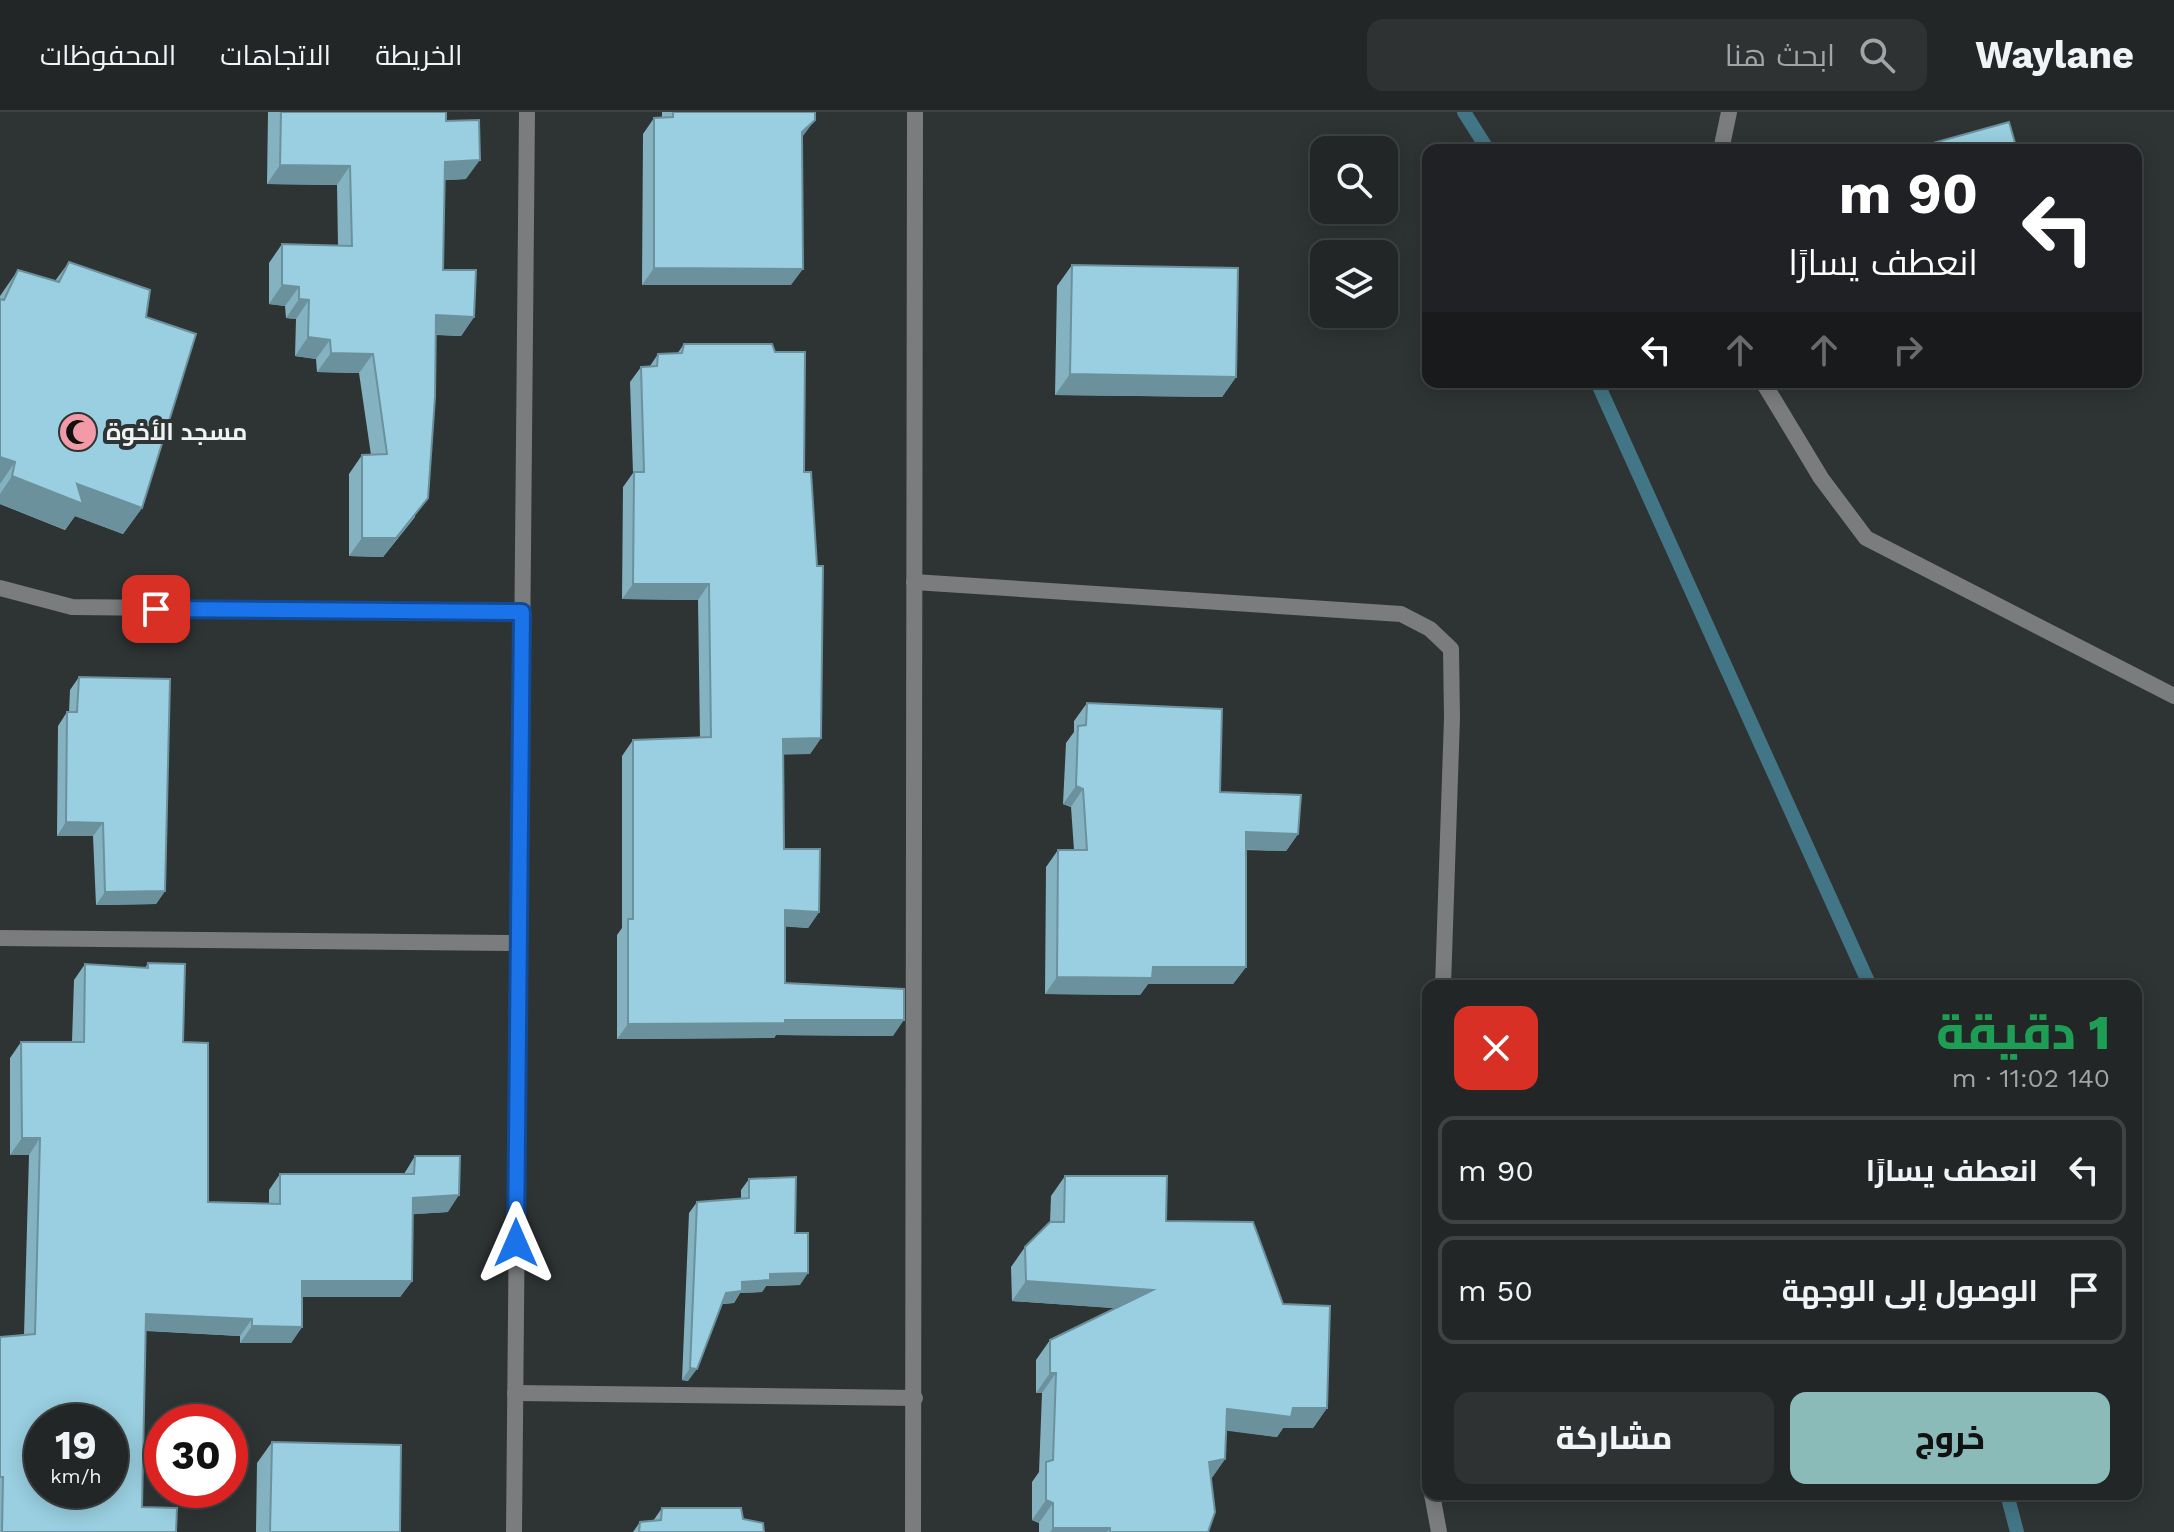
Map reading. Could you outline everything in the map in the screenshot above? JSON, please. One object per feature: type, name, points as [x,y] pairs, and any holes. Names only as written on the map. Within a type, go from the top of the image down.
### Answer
[{"type":"street","points":[[514,1532],[527,112]]},
{"type":"street","points":[[913,1532],[915,112]]},
{"type":"street","points":[[1722,144],[1729,112]]},
{"type":"street","points":[[1767,388],[1821,478],[1866,538],[2174,696]]},
{"type":"street","points":[[914,582],[1401,614],[1430,629],[1451,649],[1452,718],[1443,980]]},
{"type":"street","points":[[0,588],[72,607],[522,612]]},
{"type":"street","points":[[0,938],[519,943]]},
{"type":"street","points":[[515,1393],[915,1398]]},
{"type":"street","points":[[1433,1500],[1439,1532]]},
{"type":"building","points":[[281,112],[446,112],[446,121],[479,120],[480,160],[445,162],[443,270],[476,270],[474,317],[436,315],[435,397],[428,498],[396,538],[362,538],[362,455],[387,454],[373,354],[331,353],[330,340],[308,337],[309,300],[299,299],[299,287],[282,285],[282,244],[352,246],[350,166],[280,165]]},
{"type":"building","points":[[673,112],[815,112],[815,120],[802,132],[803,269],[654,268],[654,118],[673,117]]},
{"type":"building","points":[[2009,122],[2015,144],[1930,144]]},
{"type":"building","name":"مسجد الأخوة","points":[[69,262],[150,290],[146,317],[196,334],[142,508],[77,484],[83,504],[12,476],[15,462],[0,457],[0,299],[4,300],[18,270],[59,282]]},
{"type":"building","points":[[1072,265],[1238,268],[1236,377],[1070,374]]},
{"type":"building","points":[[684,344],[772,344],[775,352],[805,352],[804,472],[811,472],[817,566],[823,566],[821,738],[783,739],[784,849],[820,849],[819,912],[785,910],[785,983],[904,989],[904,1020],[628,1024],[628,919],[633,919],[633,740],[711,737],[709,584],[633,584],[634,472],[644,472],[641,367],[657,366],[658,354],[682,353]]},
{"type":"building","points":[[79,677],[170,679],[165,891],[105,892],[103,823],[66,822],[67,712],[77,712]]},
{"type":"building","points":[[1087,703],[1222,709],[1220,792],[1301,795],[1298,834],[1246,832],[1246,967],[1153,967],[1152,978],[1057,977],[1058,850],[1087,850],[1083,789],[1076,786],[1078,726],[1086,725]]},
{"type":"building","points":[[148,963],[185,964],[183,1042],[208,1043],[208,1202],[280,1204],[280,1174],[414,1174],[415,1156],[460,1156],[459,1195],[413,1198],[412,1281],[302,1281],[302,1327],[252,1326],[252,1319],[146,1314],[142,1507],[177,1508],[176,1532],[2,1532],[0,1337],[35,1334],[40,1138],[22,1138],[21,1042],[84,1042],[85,964],[148,968]]},
{"type":"building","points":[[1065,1176],[1167,1176],[1166,1221],[1253,1222],[1283,1304],[1330,1306],[1327,1408],[1293,1408],[1291,1417],[1227,1409],[1225,1459],[1209,1462],[1215,1512],[1208,1532],[1110,1532],[1110,1528],[1053,1528],[1053,1503],[1046,1500],[1046,1462],[1053,1460],[1056,1373],[1050,1373],[1050,1340],[1153,1290],[1026,1281],[1025,1247],[1050,1222],[1064,1222]]},
{"type":"building","points":[[796,1177],[795,1233],[808,1233],[808,1273],[770,1274],[770,1280],[742,1282],[742,1291],[726,1293],[697,1369],[690,1368],[697,1202],[749,1198],[749,1179]]},
{"type":"building","points":[[272,1442],[401,1445],[400,1532],[270,1532]]},
{"type":"building","points":[[662,1508],[741,1508],[743,1519],[763,1523],[764,1532],[639,1532],[640,1522],[661,1520]]},
{"type":"waterway","points":[[1464,112],[1484,144]]},
{"type":"waterway","points":[[1600,388],[1867,980]]},
{"type":"waterway","points":[[2009,1500],[2017,1532]]},
{"type":"place","name":"مسجد الأخوة","points":[[78,432]]},
{"type":"route","points":[[156,609],[522,612],[516,1243]]}]
